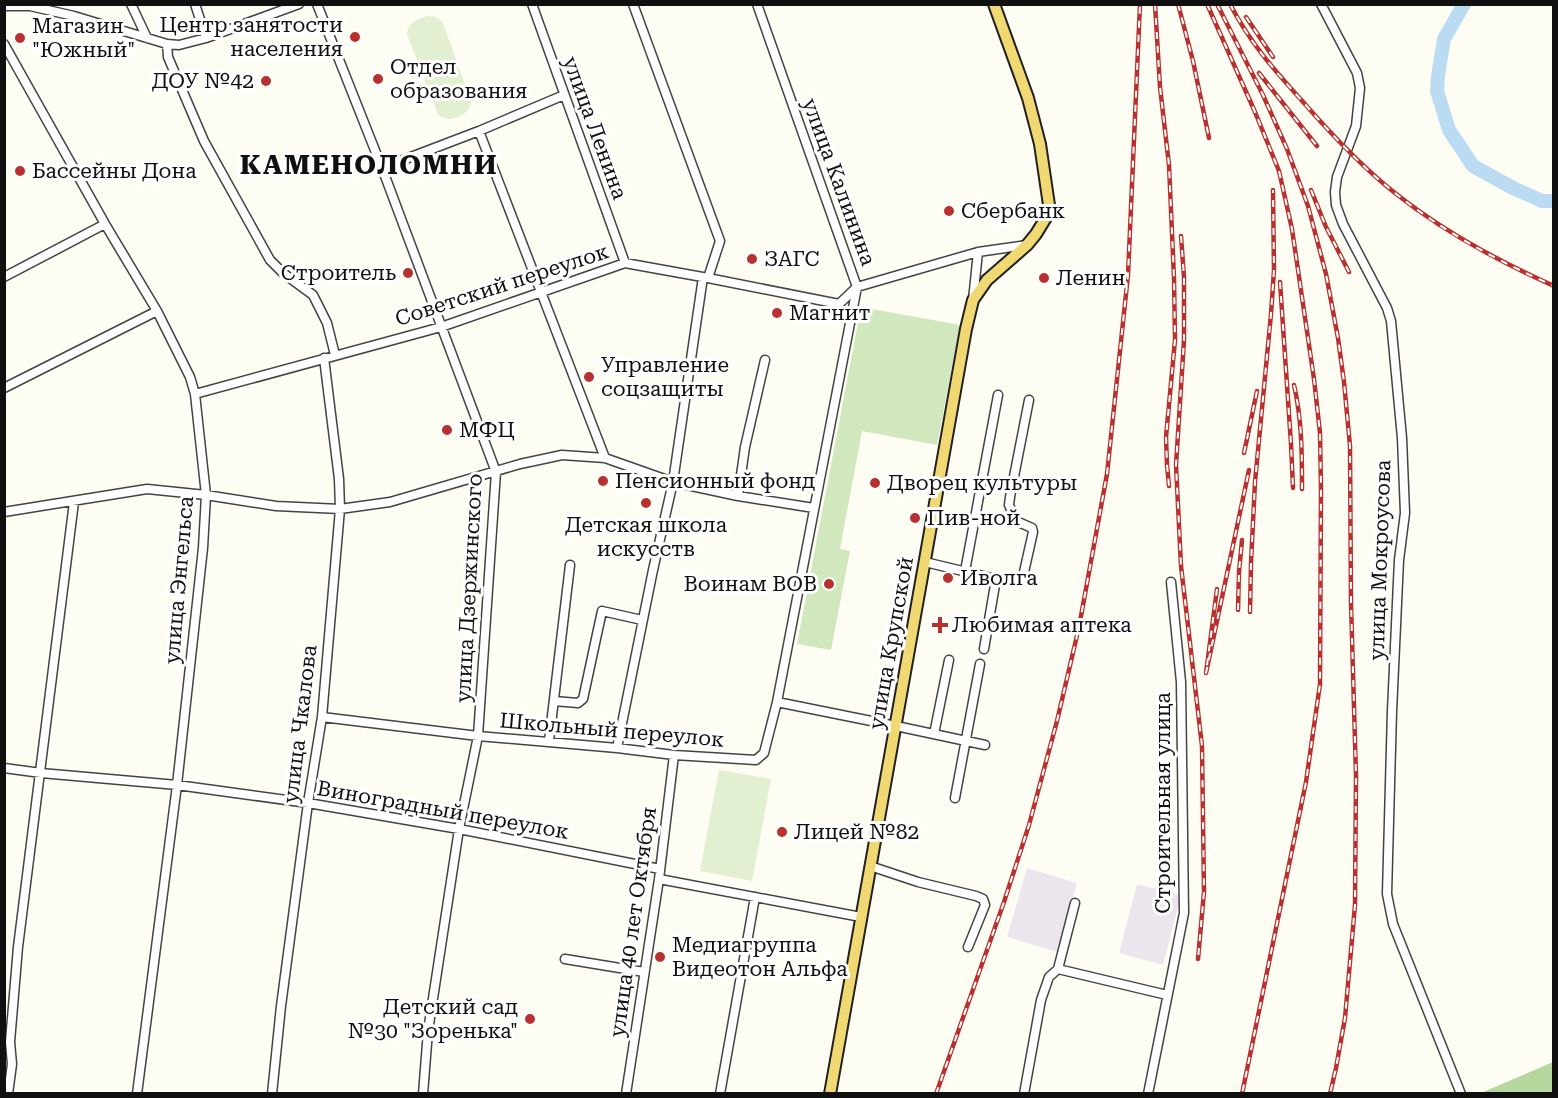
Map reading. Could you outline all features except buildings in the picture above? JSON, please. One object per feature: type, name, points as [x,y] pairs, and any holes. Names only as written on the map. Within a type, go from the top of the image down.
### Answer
[{"type":"main road","name":"улица Крупской","points":[[830,1094],[973,300],[987,280],[1027,245],[1043,225],[1049,205],[1040,144],[1024,88],[994,4]]},
{"type":"street","points":[[131,4],[147,38]]},
{"type":"street","points":[[195,4],[206,38]]},
{"type":"street","points":[[4,6],[30,6],[74,16],[167,44],[179,45],[206,38],[298,4]]},
{"type":"street","name":"улица Дзержинского","points":[[317,4],[382,168],[496,472],[478,736],[459,829],[428,1031],[423,1094]]},
{"type":"street","name":"улица Ленина","points":[[532,4],[625,263]]},
{"type":"street","points":[[617,748],[642,620],[673,482],[705,277],[720,241],[633,4]]},
{"type":"street","name":"улица Калинина","points":[[756,760],[764,753],[777,702],[857,287],[757,4]]},
{"type":"street","name":"улица Мокроусова","points":[[1321,4],[1357,73],[1360,88],[1356,126],[1337,177],[1336,205],[1343,224],[1370,273],[1391,321],[1402,438],[1405,513],[1400,560],[1392,711],[1387,894],[1393,924],[1461,1094]]},
{"type":"street","points":[[167,44],[168,57],[204,141],[270,260],[283,273],[313,295],[327,323],[335,355]]},
{"type":"street","name":"улица Энгельса","points":[[4,45],[157,311],[190,377],[195,394],[206,495],[203,548],[177,785],[137,1094]]},
{"type":"street","points":[[382,168],[564,95]]},
{"type":"street","points":[[478,131],[605,458]]},
{"type":"street","points":[[4,277],[105,224]]},
{"type":"street","name":"Советский переулок","points":[[195,394],[441,327],[625,263],[840,304],[857,287],[978,252],[1027,245]]},
{"type":"street","points":[[973,300],[978,252]]},
{"type":"street","points":[[4,388],[157,311]]},
{"type":"street","name":"улица Чкалова","points":[[272,1094],[281,1006],[322,717],[340,509],[339,478],[324,358]]},
{"type":"street","points":[[738,496],[745,447],[765,360]]},
{"type":"street","points":[[965,571],[998,395]]},
{"type":"street","points":[[925,562],[996,579],[1022,581],[1033,532],[1032,528],[1016,521],[1010,505],[1010,497],[1029,400]]},
{"type":"street","points":[[4,512],[147,489],[276,506],[340,509],[390,502],[520,464],[562,455],[605,458],[673,482],[738,496],[814,508]]},
{"type":"street","points":[[8,1094],[12,1064],[10,1042],[18,947],[74,502]]},
{"type":"street","points":[[549,741],[570,565]]},
{"type":"street","points":[[984,649],[996,579]]},
{"type":"street","name":"Строительная улица","points":[[1148,1094],[1184,914],[1185,892],[1181,682],[1171,582]]},
{"type":"street","points":[[554,701],[578,703],[583,699],[602,610],[642,620]]},
{"type":"street","points":[[934,734],[948,660]]},
{"type":"street","points":[[955,798],[980,664]]},
{"type":"street","points":[[777,702],[985,745]]},
{"type":"street","name":"Школьный переулок","points":[[322,717],[478,736],[549,741],[675,755],[756,760]]},
{"type":"street","name":"улица 40 лет Октября","points":[[626,1094],[659,879],[675,755]]},
{"type":"street","name":"Виноградный переулок","points":[[4,768],[177,785],[308,803],[459,829],[660,869]]},
{"type":"street","points":[[870,866],[918,882],[983,899],[985,905],[968,947]]},
{"type":"street","points":[[659,879],[861,917]]},
{"type":"street","points":[[720,1094],[755,897]]},
{"type":"street","points":[[1024,1094],[1041,1000],[1049,978],[1058,969],[1075,903]]},
{"type":"street","points":[[565,959],[644,972]]},
{"type":"street","points":[[1058,969],[1167,995]]},
{"type":"shaded area","points":[[1027,868],[1077,883],[1057,952],[1007,937]]},
{"type":"shaded area","points":[[1137,884],[1181,895],[1163,965],[1119,953]]},
{"type":"green space","points":[[427,16],[436,17],[443,23],[471,101],[463,115],[452,119],[438,114],[407,34],[411,24]]},
{"type":"green space","points":[[861,307],[960,325],[937,445],[862,431],[840,549],[850,551],[831,650],[797,644]]},
{"type":"green space","points":[[719,770],[771,779],[752,881],[700,871]]},
{"type":"green space","points":[[1553,1062],[1553,1093],[1481,1093]]},
{"type":"waterway","points":[[1464,4],[1444,39],[1438,76],[1437,91],[1449,130],[1473,166],[1542,201],[1554,201]]},
{"type":"railway","points":[[936,1094],[1029,825],[1079,627],[1107,474],[1128,275],[1140,4]]},
{"type":"railway","points":[[1155,4],[1160,87],[1169,165],[1174,278],[1175,340],[1166,437],[1169,486]]},
{"type":"railway","points":[[1178,4],[1209,138]]},
{"type":"railway","points":[[1207,4],[1279,171],[1292,229],[1320,433],[1320,684],[1306,782],[1242,1094]]},
{"type":"railway","points":[[1217,4],[1263,95],[1287,149],[1308,206],[1326,274],[1344,382],[1350,446],[1351,603],[1356,776],[1355,905],[1345,1018],[1330,1094]]},
{"type":"railway","points":[[1230,4],[1255,44],[1283,80],[1336,139],[1383,183],[1452,233],[1492,256],[1554,286]]},
{"type":"railway","points":[[1246,17],[1273,57]]},
{"type":"railway","points":[[1259,73],[1317,146]]},
{"type":"railway","points":[[1250,612],[1255,482],[1274,270],[1273,190]]},
{"type":"railway","points":[[1311,190],[1326,227],[1349,272]]},
{"type":"railway","points":[[1181,236],[1184,277],[1184,340],[1176,465],[1181,566],[1202,746],[1204,892],[1198,959]]},
{"type":"railway","points":[[1280,282],[1293,488]]},
{"type":"railway","points":[[1294,385],[1300,424],[1302,489]]},
{"type":"railway","points":[[1244,453],[1257,391]]},
{"type":"railway","points":[[1217,589],[1206,673],[1249,470]]},
{"type":"railway","points":[[1238,610],[1242,540]]},
{"type":"place","name":"Центр занятости населения","points":[[355,37]]},
{"type":"place","name":"Магазин \"Южный\"","points":[[20,38]]},
{"type":"place","name":"Отдел образования","points":[[378,79]]},
{"type":"place","name":"ДОУ №42","points":[[266,81]]},
{"type":"place","name":"Бассейны Дона","points":[[20,171]]},
{"type":"place","name":"Сбербанк","points":[[949,211]]},
{"type":"place","name":"ЗАГС","points":[[752,259]]},
{"type":"place","name":"Строитель","points":[[408,273]]},
{"type":"place","name":"Ленин","points":[[1044,278]]},
{"type":"place","name":"Магнит","points":[[777,313]]},
{"type":"place","name":"Управление соцзащиты","points":[[589,377]]},
{"type":"place","name":"МФЦ","points":[[447,430]]},
{"type":"place","name":"Пенсионный фонд","points":[[603,481]]},
{"type":"place","name":"Дворец культуры","points":[[875,483]]},
{"type":"place","name":"Детская школа искусств","points":[[646,503]]},
{"type":"place","name":"Пив-ной","points":[[915,518]]},
{"type":"place","name":"Иволга","points":[[948,578]]},
{"type":"place","name":"Воинам ВОВ","points":[[829,584]]},
{"type":"place","name":"Любимая аптека","points":[[940,625]]},
{"type":"place","name":"Лицей №82","points":[[782,832]]},
{"type":"place","name":"Медиагруппа Видеотон Альфа","points":[[660,957]]},
{"type":"place","name":"Детский сад №30 \"Зоренька\"","points":[[530,1019]]},
{"type":"district","name":"КАМЕНОЛОМНИ","points":[[369,165]]}]
